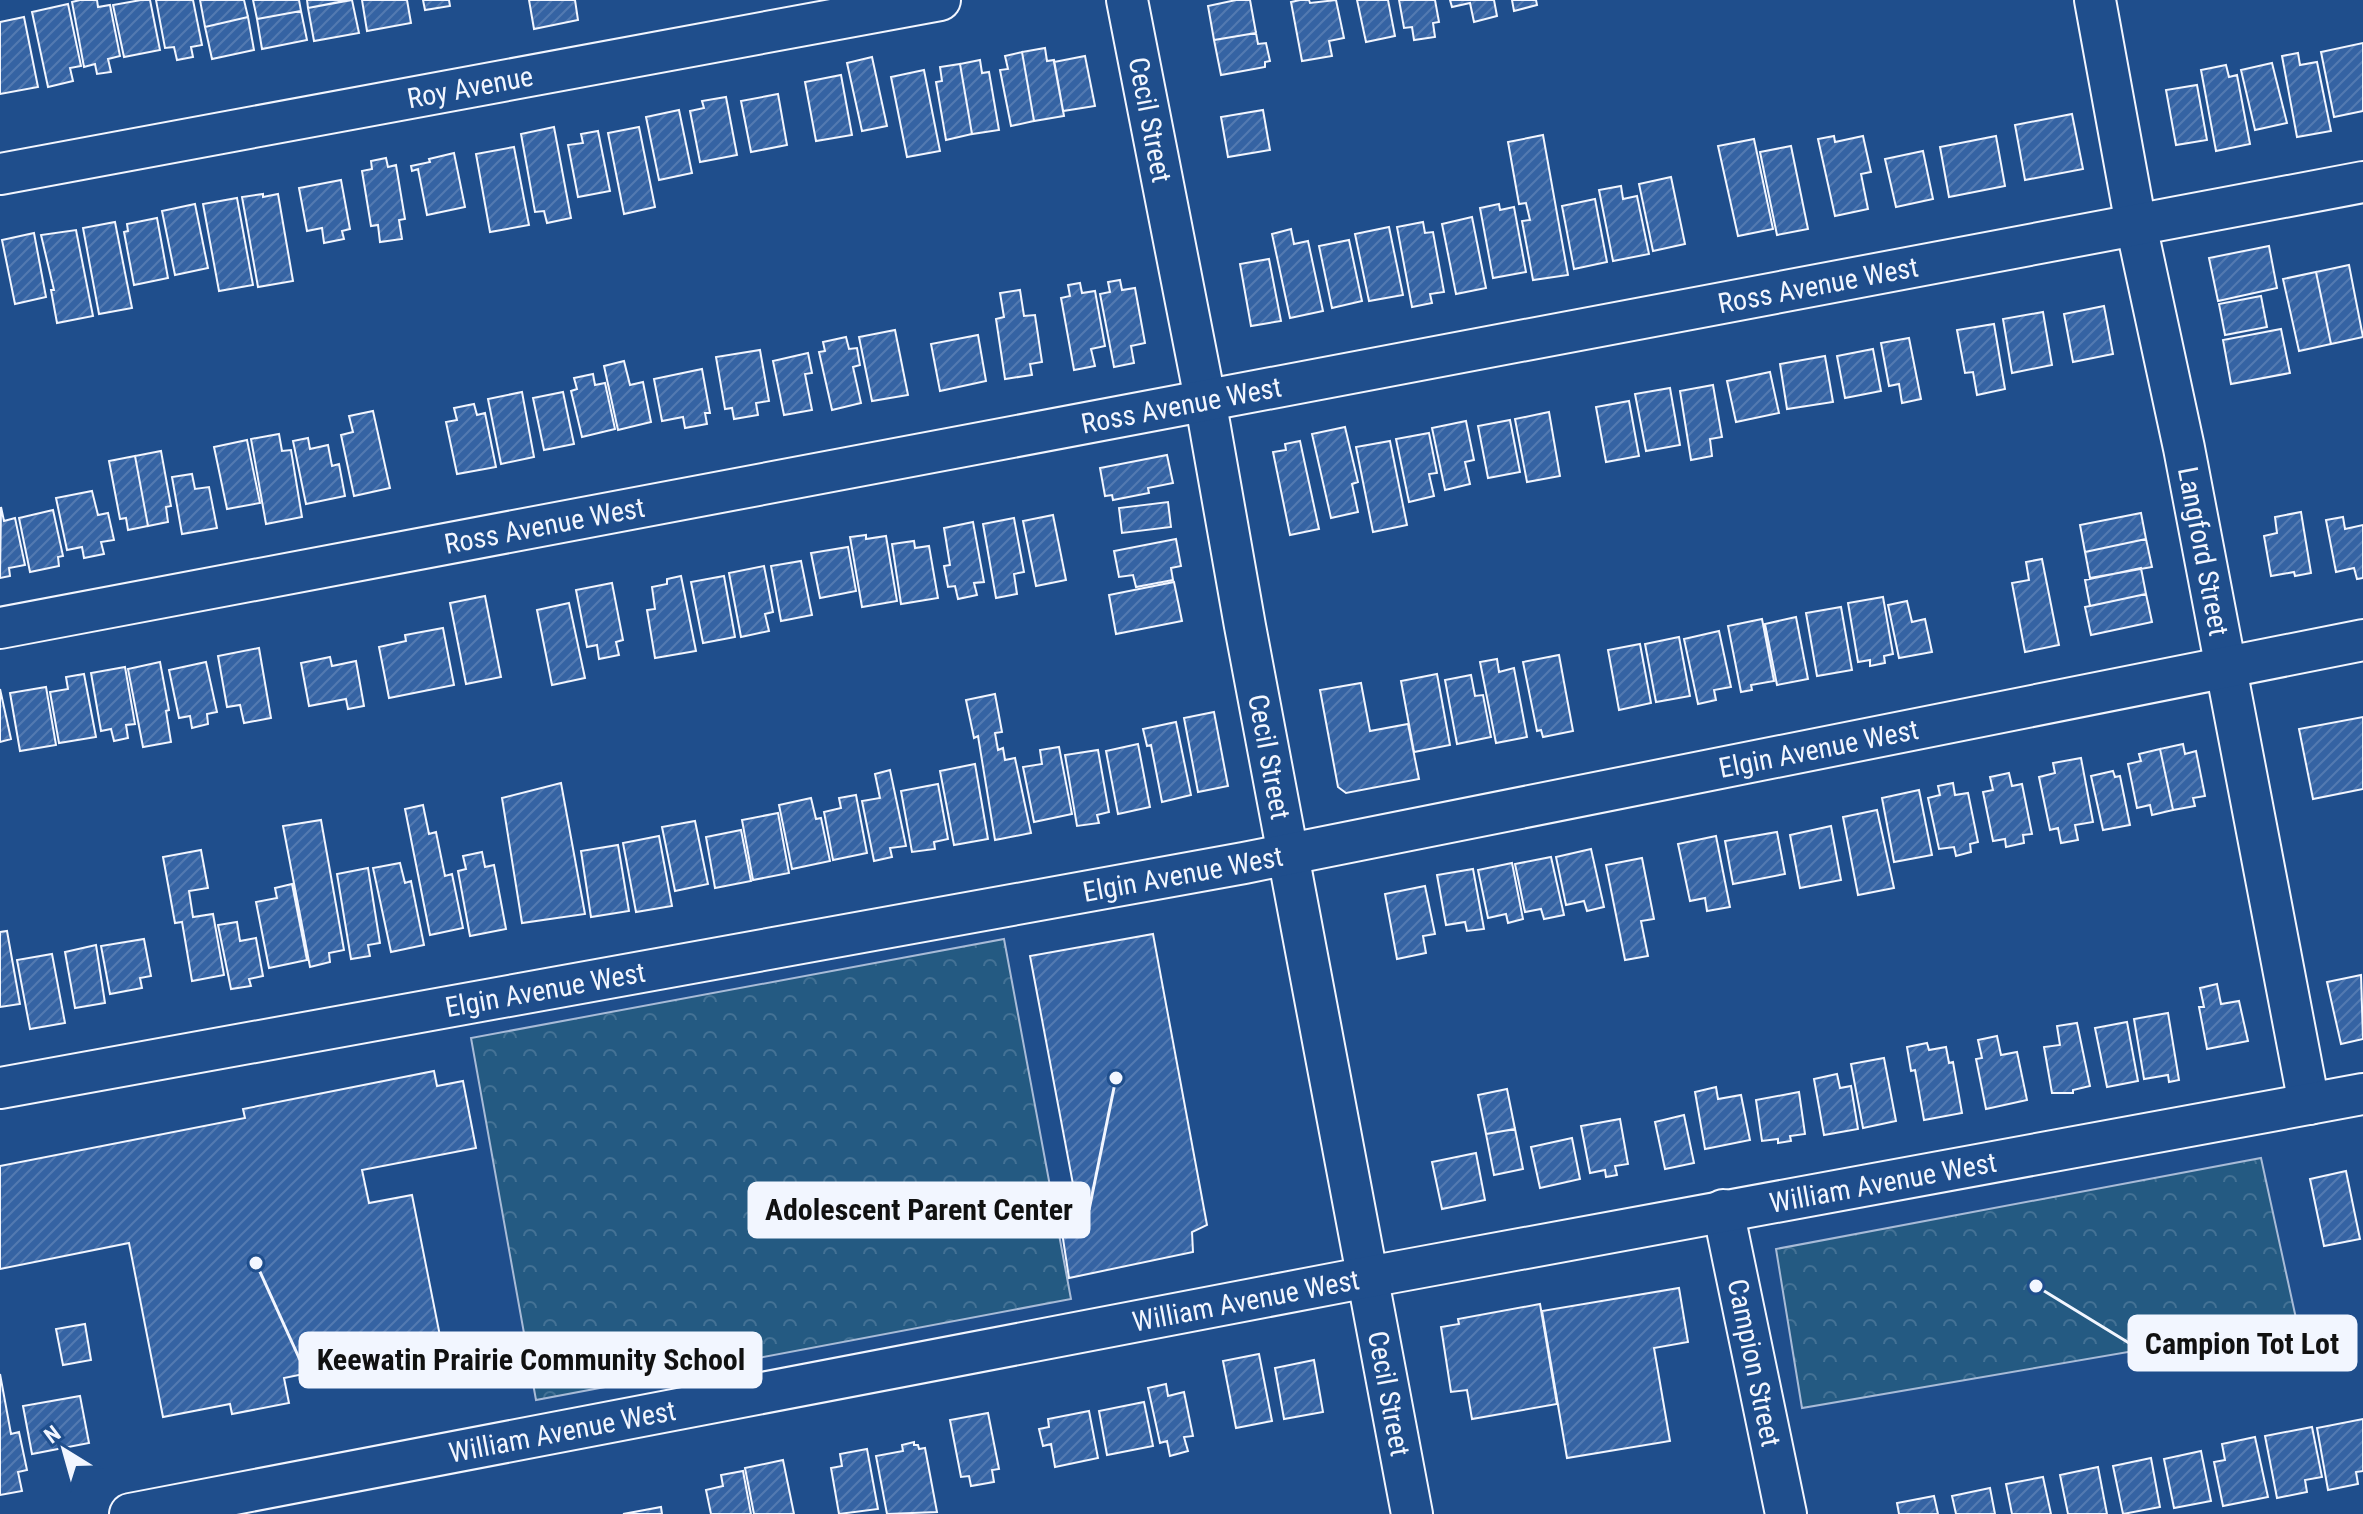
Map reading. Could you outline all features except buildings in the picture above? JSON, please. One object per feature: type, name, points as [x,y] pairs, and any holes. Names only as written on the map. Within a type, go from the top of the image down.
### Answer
[{"type":"street","name":"Roy Avenue","points":[[0,174],[940,0]]},
{"type":"street","name":"Cecil Street","points":[[1127,0],[1205,399],[1412,1514]]},
{"type":"street","name":"Langford Street","points":[[2095,0],[2136,225],[2184,448],[2309,1104]]},
{"type":"street","name":"Ross Avenue West","points":[[0,628],[2363,182]]},
{"type":"street","name":"Elgin Avenue West","points":[[0,1088],[1288,854],[2363,640]]},
{"type":"street","name":"William Avenue West","points":[[130,1514],[1723,1210],[2363,1094]]},
{"type":"street","name":"Campion Street","points":[[1723,1210],[1786,1514]]},
{"type":"green space","points":[[1004,939],[1071,1299],[536,1400],[471,1038]]},
{"type":"green space","points":[[2261,1158],[2297,1323],[1802,1408],[1776,1249]]},
{"type":"place","name":"Adolescent Parent Center","points":[[1116,1078]]},
{"type":"place","name":"Keewatin Prairie Community School","points":[[256,1263]]},
{"type":"place","name":"Campion Tot Lot","points":[[2036,1286]]}]
